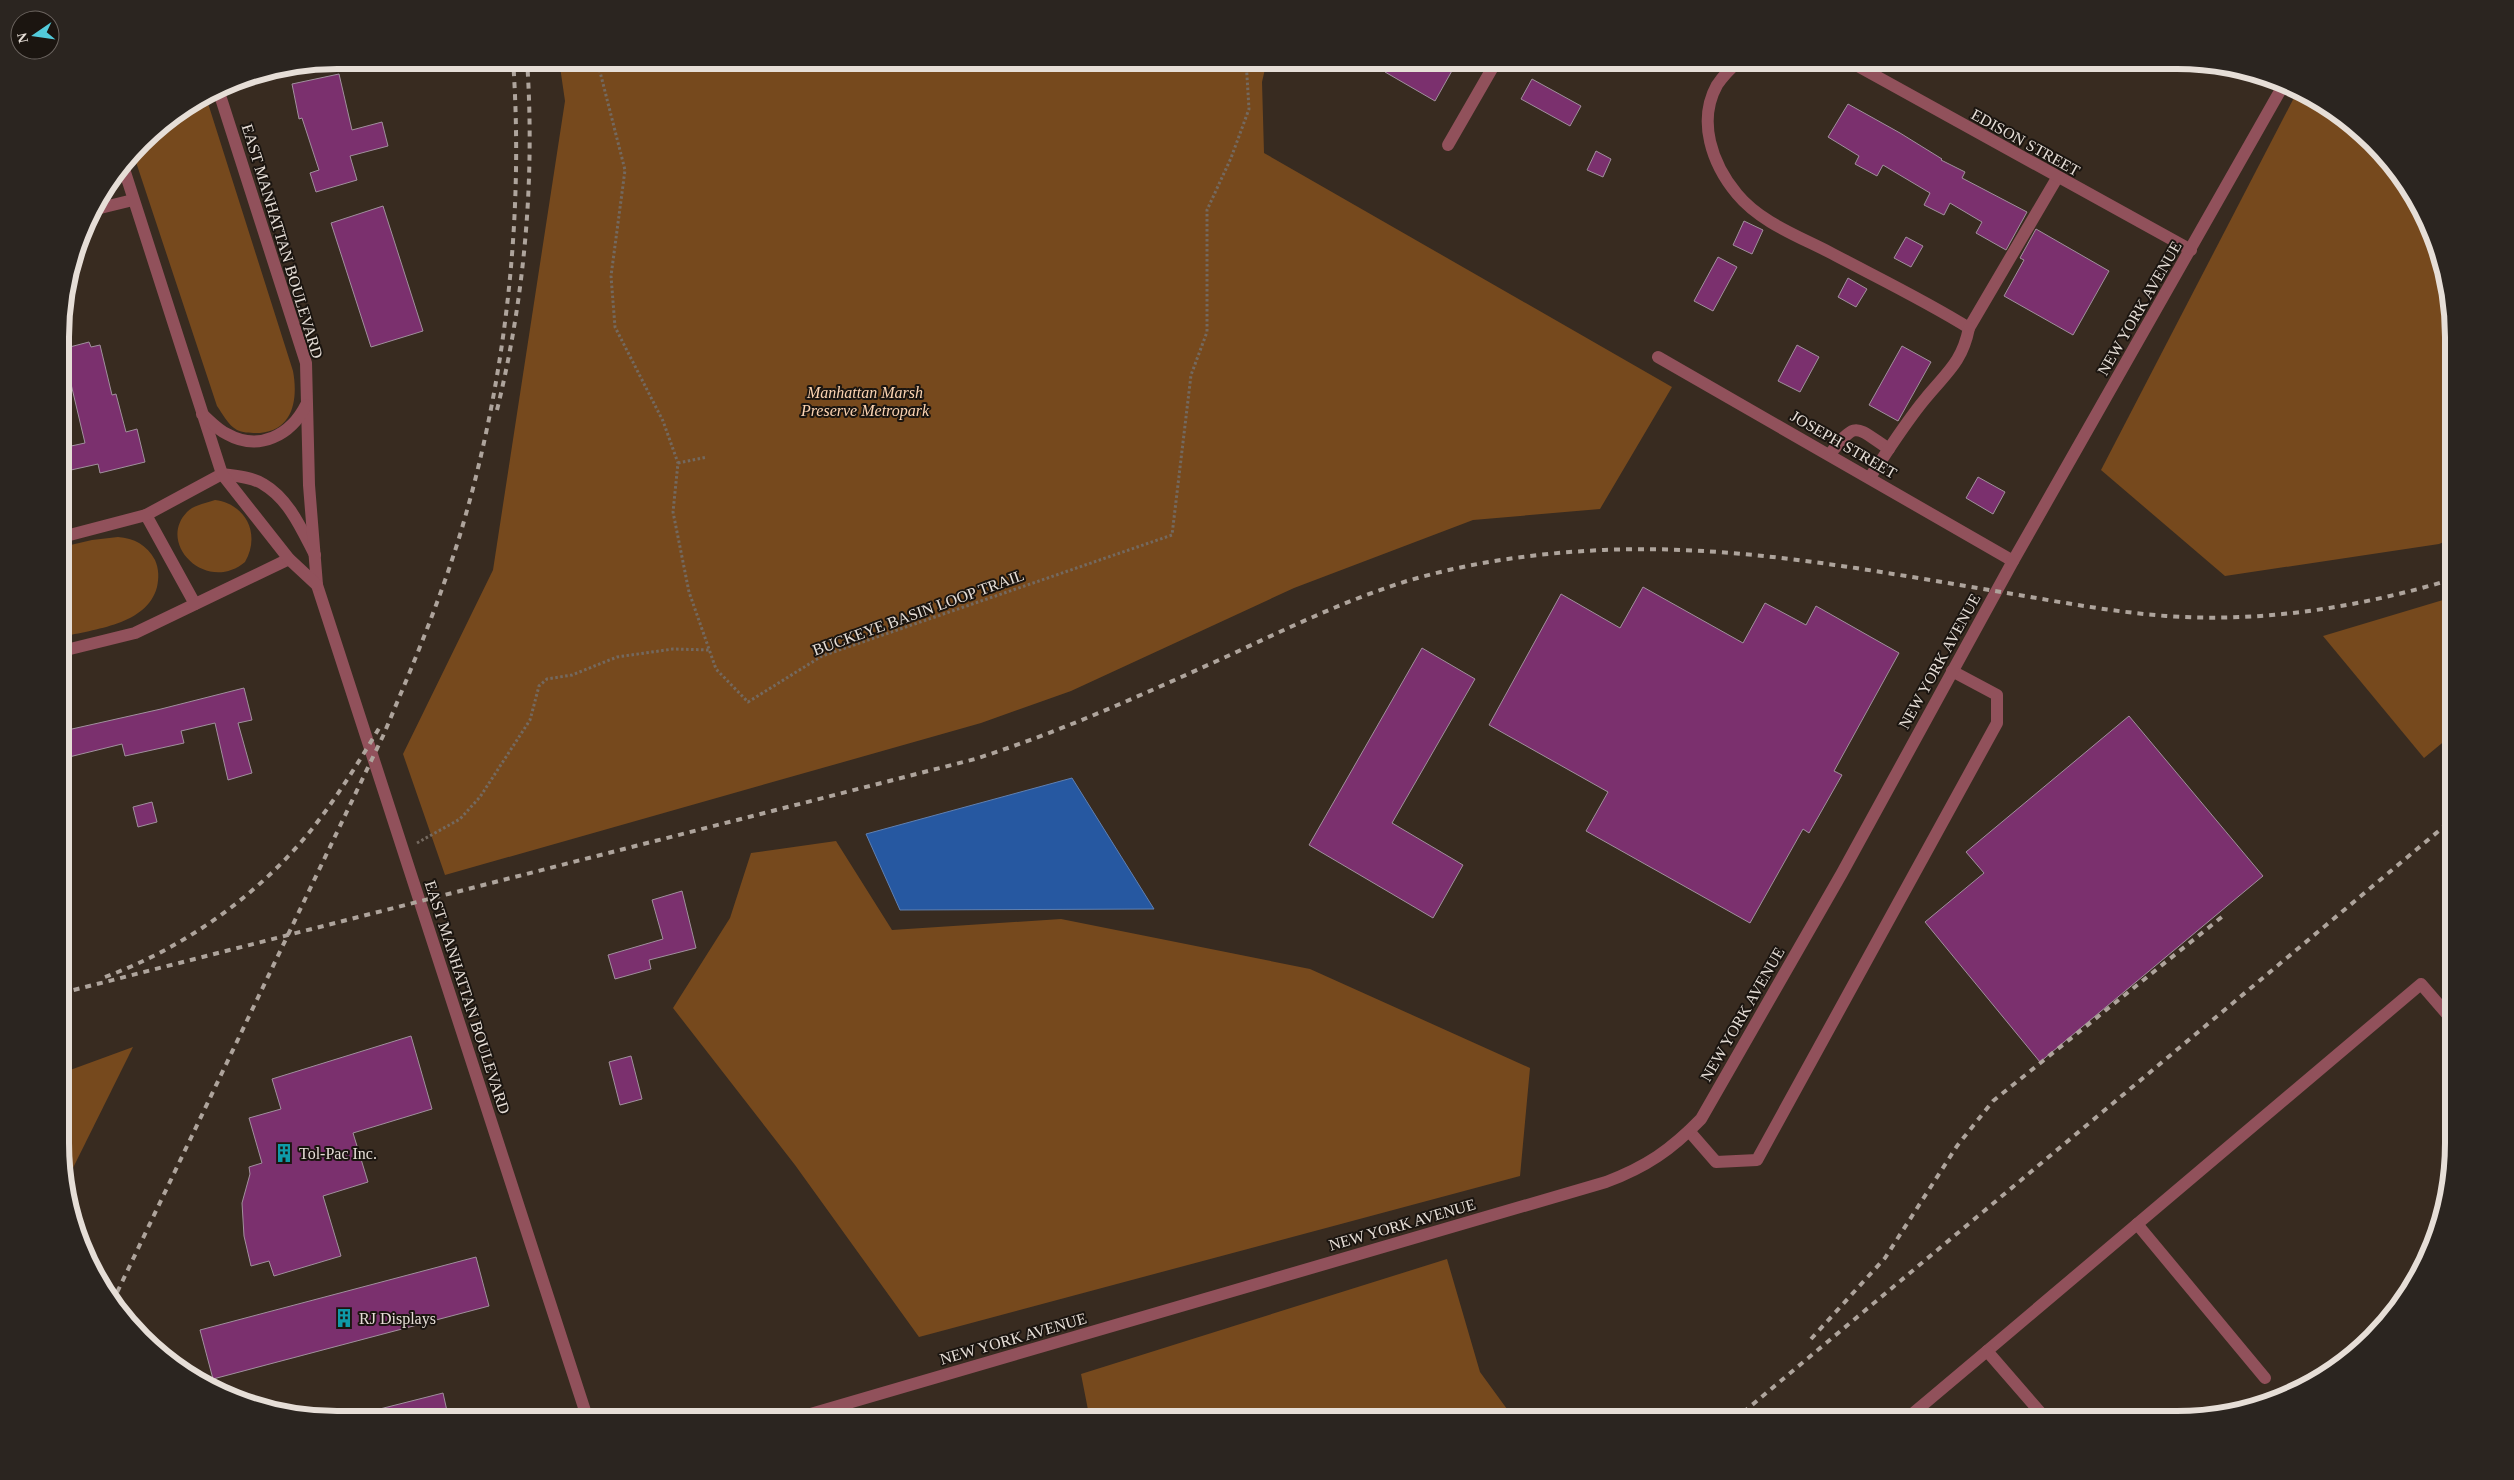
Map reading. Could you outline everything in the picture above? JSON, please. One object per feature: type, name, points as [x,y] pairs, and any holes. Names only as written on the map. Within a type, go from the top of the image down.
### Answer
[{"type":"street","points":[[1448,145],[1493,69]]},
{"type":"street","points":[[1732,69],[1718,85],[1709,106],[1707,128],[1712,151],[1737,195],[1779,226],[1923,300],[1968,328]]},
{"type":"street","name":"EDISON STREET","points":[[1863,69],[2057,178],[2191,250]]},
{"type":"street","name":"NEW YORK AVENUE","points":[[821,1411],[1606,1182],[1631,1173],[1655,1160],[1690,1131],[1706,1111],[1842,873],[2013,560],[2281,89]]},
{"type":"street","name":"EAST MANHATTAN BOULEVARD","points":[[220,95],[306,363],[309,485],[317,584],[585,1411]]},
{"type":"street","points":[[125,173],[222,474],[289,559],[317,584]]},
{"type":"street","points":[[1870,477],[1925,398],[1946,377],[1964,349],[1968,328],[2057,178]]},
{"type":"street","points":[[102,207],[133,200]]},
{"type":"street","name":"JOSEPH STREET","points":[[1658,357],[2013,560]]},
{"type":"street","points":[[202,414],[227,434],[248,441],[267,440],[286,432],[299,420],[308,401]]},
{"type":"street","points":[[1830,454],[1848,432],[1853,429],[1862,431],[1889,449]]},
{"type":"street","points":[[69,535],[146,515],[222,474],[262,483],[280,497],[297,521],[315,556]]},
{"type":"street","points":[[146,515],[195,604]]},
{"type":"street","points":[[69,650],[135,633],[289,559]]},
{"type":"street","points":[[1690,1131],[1716,1162],[1757,1160],[1997,723],[1996,695],[1952,671]]},
{"type":"street","points":[[1916,1411],[2421,984],[2445,1012]]},
{"type":"street","points":[[2137,1224],[2265,1378]]},
{"type":"street","points":[[1987,1351],[2038,1411]]},
{"type":"path","name":"BUCKEYE BASIN LOOP TRAIL","points":[[599,69],[625,170],[611,276],[615,327],[663,421],[678,463],[673,512],[689,592],[716,669],[748,702],[822,656],[1172,535],[1192,376],[1207,332],[1207,210],[1231,158],[1249,109],[1247,69]]},
{"type":"path","points":[[678,463],[707,457]]},
{"type":"path","points":[[403,849],[445,829],[460,819],[480,797],[530,720],[539,686],[547,679],[572,675],[616,657],[673,649],[710,650]]},
{"type":"green space","name":"Manhattan Marsh Preserve Metropark","points":[[560,69],[1265,69],[1262,82],[1264,153],[1672,387],[1600,509],[1473,520],[1294,588],[1071,691],[981,723],[445,875],[403,754],[493,570],[565,101]]},
{"type":"green space","points":[[2296,96],[2340,124],[2379,160],[2400,188],[2418,218],[2431,251],[2440,285],[2445,320],[2445,541],[2439,544],[2225,576],[2101,470]]},
{"type":"green space","points":[[208,102],[293,371],[295,392],[294,402],[287,419],[271,431],[260,433],[237,430],[228,422],[217,406],[135,160],[160,135]]},
{"type":"green space","points":[[215,500],[235,507],[248,522],[251,531],[250,551],[245,562],[230,570],[216,572],[202,569],[190,561],[182,550],[178,538],[179,525],[187,512],[197,506]]},
{"type":"green space","points":[[118,537],[140,543],[155,560],[158,570],[157,587],[151,600],[142,610],[131,617],[103,628],[69,635],[69,545]]},
{"type":"green space","points":[[2445,599],[2445,741],[2424,758],[2323,636]]},
{"type":"green space","points":[[836,841],[892,930],[1061,919],[1310,969],[1530,1068],[1520,1176],[919,1337],[795,1165],[673,1008],[730,918],[751,853]]},
{"type":"green space","points":[[133,1047],[70,1173],[69,1160],[69,1070]]},
{"type":"green space","points":[[1447,1259],[1480,1372],[1508,1411],[1088,1411],[1081,1374]]},
{"type":"water","points":[[1072,778],[1154,909],[900,910],[866,834]]},
{"type":"building","points":[[1387,69],[1453,69],[1435,101],[1385,72]]},
{"type":"building","points":[[339,74],[352,130],[382,122],[388,146],[350,156],[357,180],[316,192],[310,173],[319,170],[302,118],[299,119],[292,84]]},
{"type":"building","points":[[1532,79],[1581,106],[1570,126],[1521,99]]},
{"type":"building","points":[[1848,104],[1900,133],[1941,160],[1965,172],[1962,178],[2027,212],[2006,250],[1976,233],[1982,222],[1950,203],[1944,215],[1924,205],[1930,193],[1883,165],[1877,176],[1855,164],[1859,156],[1828,137]]},
{"type":"building","points":[[1596,151],[1611,159],[1603,177],[1587,170]]},
{"type":"building","points":[[383,206],[423,331],[371,347],[331,223]]},
{"type":"building","points":[[1744,221],[1763,230],[1752,254],[1733,245]]},
{"type":"building","points":[[2036,229],[2109,271],[2073,335],[2004,296],[2024,260],[2020,258]]},
{"type":"building","points":[[1906,237],[1923,246],[1911,267],[1894,258]]},
{"type":"building","points":[[1718,257],[1737,267],[1713,311],[1694,301]]},
{"type":"building","points":[[1848,278],[1867,289],[1856,307],[1838,297]]},
{"type":"building","points":[[89,342],[91,347],[100,345],[112,395],[116,394],[126,432],[137,429],[145,462],[100,473],[98,464],[69,470],[69,446],[85,443],[71,384],[69,384],[69,347]]},
{"type":"building","points":[[1797,345],[1819,357],[1800,392],[1778,381]]},
{"type":"building","points":[[1902,346],[1931,362],[1898,421],[1869,405]]},
{"type":"building","points":[[1978,477],[2005,492],[1993,514],[1966,498]]},
{"type":"building","points":[[1643,587],[1743,643],[1765,603],[1806,625],[1816,606],[1899,653],[1834,771],[1842,775],[1809,833],[1803,829],[1750,923],[1586,831],[1608,792],[1489,725],[1561,594],[1620,628]]},
{"type":"building","points":[[1422,648],[1475,679],[1392,823],[1463,865],[1433,918],[1309,845]]},
{"type":"building","points":[[244,688],[252,720],[238,723],[252,773],[228,780],[215,723],[181,731],[184,743],[125,756],[122,744],[69,757],[69,730]]},
{"type":"building","points":[[2129,716],[2263,876],[2040,1062],[1925,922],[1984,873],[1966,852]]},
{"type":"building","points":[[152,802],[157,822],[138,827],[133,807]]},
{"type":"building","points":[[682,891],[696,948],[649,960],[651,969],[615,979],[608,955],[663,939],[652,900]]},
{"type":"building","name":"Tol-Pac Inc.","points":[[411,1036],[432,1109],[353,1133],[368,1182],[323,1196],[341,1256],[274,1276],[269,1261],[251,1266],[244,1236],[242,1203],[250,1174],[249,1167],[262,1163],[249,1118],[281,1109],[272,1079]]},
{"type":"building","points":[[631,1056],[642,1099],[620,1105],[609,1062]]},
{"type":"building","name":"RJ Displays","points":[[476,1257],[489,1306],[213,1379],[200,1330]]},
{"type":"building","points":[[443,1393],[447,1411],[372,1411]]},
{"type":"railway","points":[[116,1295],[383,736],[426,633],[454,554],[477,471],[490,413],[508,296],[516,177],[513,69]]},
{"type":"railway","points":[[497,410],[515,324],[526,236],[530,148],[527,69]]},
{"type":"railway","points":[[69,991],[975,759],[1104,711],[1317,615],[1362,597],[1431,574],[1480,564],[1554,553],[1603,550],[1654,549],[1704,551],[1755,555],[1856,568],[2106,609],[2202,618],[2275,615],[2311,611],[2383,598],[2445,581]]},
{"type":"railway","points":[[105,977],[163,951],[191,935],[218,917],[268,876],[291,853],[322,816],[381,725]]},
{"type":"railway","points":[[1745,1411],[2445,826]]},
{"type":"railway","points":[[1811,1339],[1885,1258],[1957,1146],[1993,1101],[2223,916]]},
{"type":"place","name":"Tol-Pac Inc.","points":[[284,1153]]},
{"type":"place","name":"RJ Displays","points":[[344,1318]]}]
